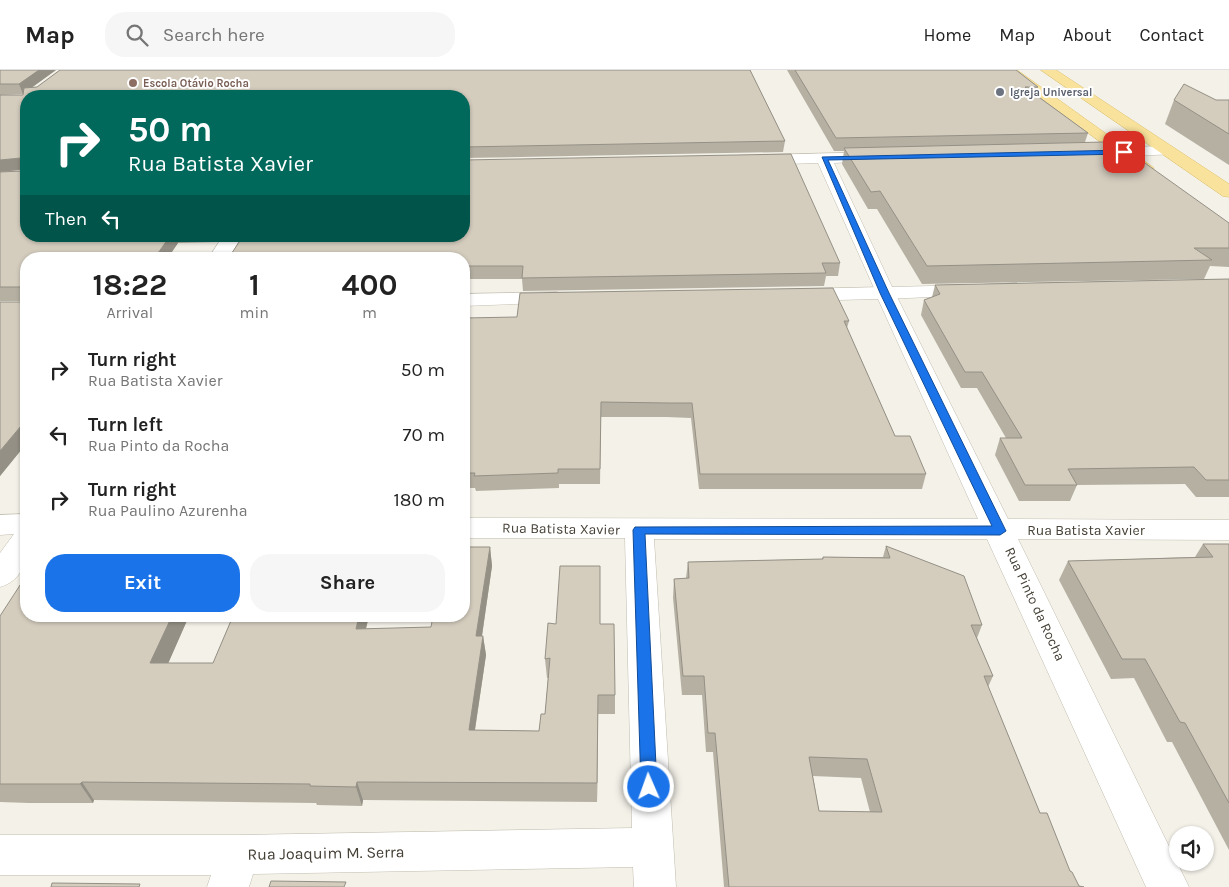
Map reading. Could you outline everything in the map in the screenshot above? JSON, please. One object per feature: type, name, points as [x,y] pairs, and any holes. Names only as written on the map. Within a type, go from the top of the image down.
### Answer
[{"type":"main road","points":[[1009,70],[1156,176]]},
{"type":"main road","points":[[1047,70],[1229,192]]},
{"type":"street","points":[[1076,153],[1168,151]]},
{"type":"street","points":[[743,160],[895,157]]},
{"type":"street","name":"Rua Pinto da Rocha","points":[[824,158],[885,293],[1168,887]]},
{"type":"street","points":[[777,295],[993,291]]},
{"type":"street","points":[[470,300],[581,298]]},
{"type":"street","points":[[0,524],[20,524]]},
{"type":"street","name":"Rua Batista Xavier","points":[[470,528],[1000,531],[1229,530]]},
{"type":"street","points":[[639,530],[655,887]]},
{"type":"street","points":[[0,576],[20,548]]},
{"type":"street","name":"Rua Joaquim M. Serra","points":[[0,855],[233,871],[652,847]]},
{"type":"building","points":[[0,70],[39,70],[19,84],[0,84]]},
{"type":"building","points":[[60,70],[750,70],[785,141],[470,147],[470,90],[24,90],[24,88],[37,87]]},
{"type":"building","points":[[795,70],[1016,70],[1038,87],[1025,87],[1088,133],[836,138]]},
{"type":"building","points":[[1184,84],[1216,100],[1229,100],[1229,134],[1174,100]]},
{"type":"building","points":[[0,95],[20,95],[20,158],[0,160]]},
{"type":"building","points":[[1105,142],[1111,146],[1121,146],[1229,223],[1229,248],[1194,248],[1212,260],[927,266],[880,191],[871,192],[844,148]]},
{"type":"building","points":[[791,154],[840,263],[822,263],[826,273],[522,278],[523,266],[470,266],[470,252],[233,252],[239,242],[470,242],[470,160]]},
{"type":"building","points":[[20,171],[20,242],[166,242],[159,252],[20,252],[20,287],[0,287],[0,172]]},
{"type":"building","points":[[1229,279],[1229,480],[1206,480],[1194,467],[1068,469],[1077,485],[1025,485],[1000,438],[1022,438],[982,372],[965,372],[924,300],[940,294],[935,285]]},
{"type":"building","points":[[833,288],[849,321],[844,321],[895,436],[910,436],[926,474],[700,474],[692,403],[601,402],[600,469],[558,469],[558,473],[474,476],[475,473],[470,473],[470,318],[517,317],[520,293]]},
{"type":"building","points":[[0,302],[20,302],[20,427],[0,451]]},
{"type":"building","points":[[1203,544],[1229,544],[1229,803],[1185,723],[1180,722],[1145,659],[1122,659],[1068,561],[1213,557]]},
{"type":"building","points":[[886,546],[964,576],[982,625],[971,625],[993,676],[984,676],[1040,813],[1047,813],[1070,871],[1079,886],[1084,887],[729,887],[715,733],[708,733],[704,676],[683,676],[674,579],[689,578],[688,562],[823,559],[823,557],[890,558]],"holes":[[[809,757],[867,759],[882,812],[819,811]]]},
{"type":"building","points":[[470,547],[490,547],[476,636],[483,636],[469,730],[539,731],[541,714],[545,714],[550,658],[545,659],[548,623],[556,624],[560,566],[600,566],[600,624],[614,624],[615,695],[598,695],[597,783],[357,782],[356,787],[310,786],[310,784],[82,782],[80,784],[0,784],[0,616],[20,585],[20,622],[169,622],[150,663],[213,663],[230,622],[358,622],[356,629],[431,627],[432,622],[470,622]]},
{"type":"building","points":[[271,881],[346,882],[344,887],[269,887]]},
{"type":"building","points":[[52,883],[140,884],[139,887],[51,887]]},
{"type":"place","name":"Escola Otávio Rocha","points":[[133,83]]},
{"type":"place","name":"Igreja Universal","points":[[1000,92]]},
{"type":"route","points":[[649,787],[639,530],[1000,531],[885,293],[824,158],[1124,152]]}]
